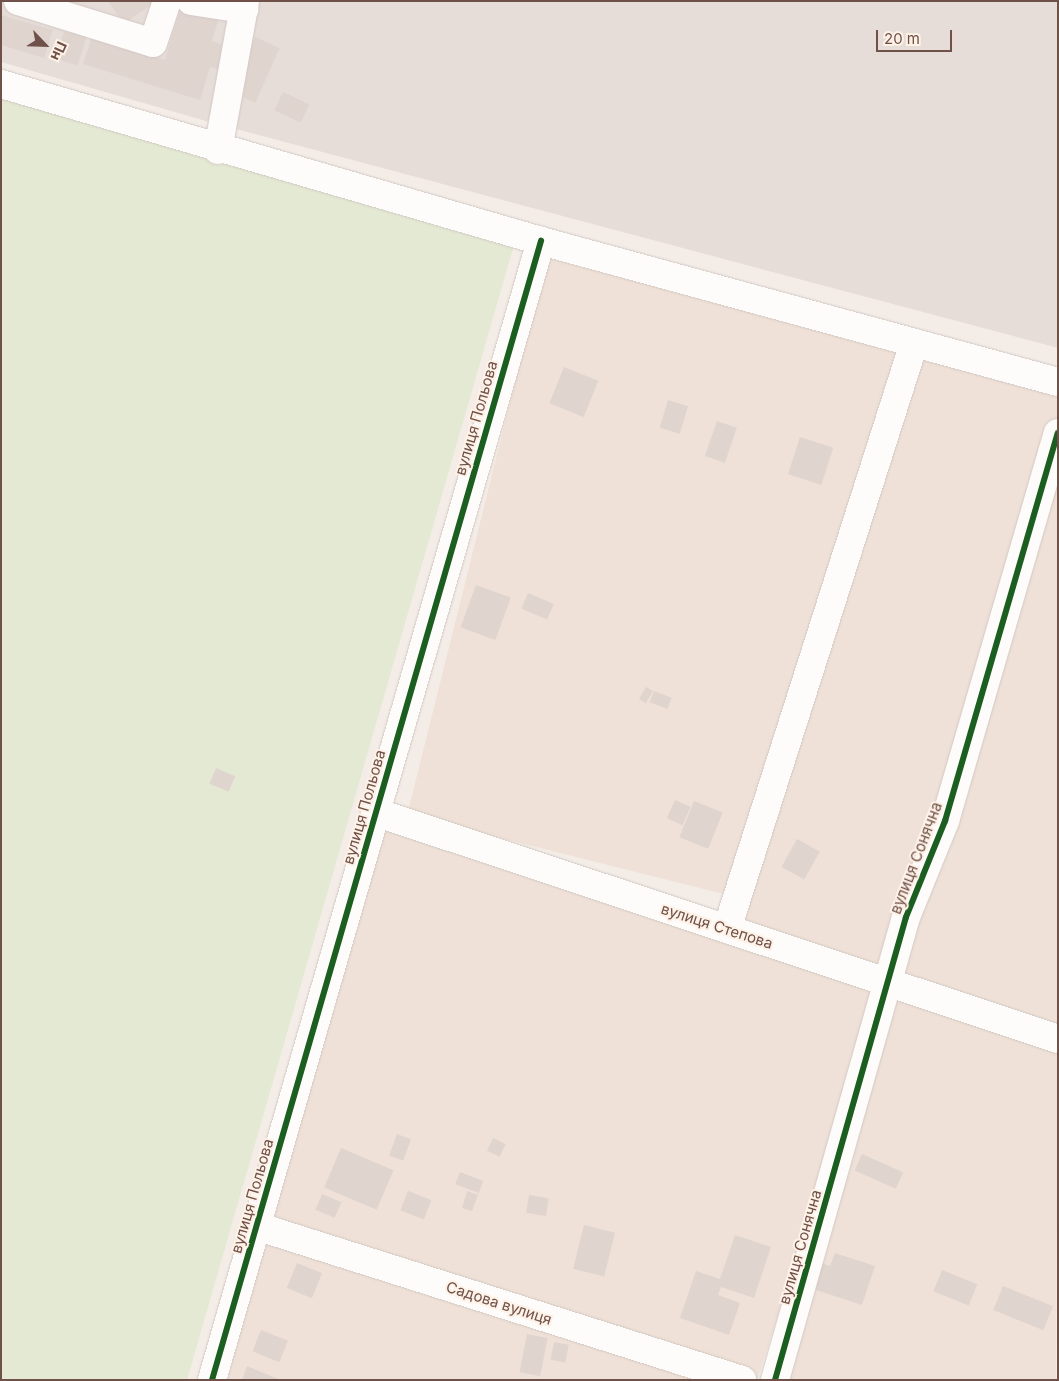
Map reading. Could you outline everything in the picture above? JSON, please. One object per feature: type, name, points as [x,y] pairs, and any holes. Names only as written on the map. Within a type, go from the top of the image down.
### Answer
[{"type":"street","points":[[18,1],[154,43],[167,1]]},
{"type":"street","points":[[191,1],[245,5],[218,150]]},
{"type":"street","points":[[1,84],[218,150],[540,241],[1058,382]]},
{"type":"street","name":"вулиця Польова","points":[[212,1380],[540,241]]},
{"type":"street","points":[[727,929],[914,343]]},
{"type":"street","name":"вулиця Сонячна","points":[[775,1380],[890,983],[906,917],[945,822],[1058,433]]},
{"type":"street","name":"вулиця Степова","points":[[375,812],[1058,1039]]},
{"type":"street","name":"Садова вулиця","points":[[256,1226],[742,1380]]},
{"type":"shaded area","points":[[1,1],[1058,1],[1058,348],[206,121],[1,62]]},
{"type":"shaded area","points":[[546,258],[908,348],[769,905],[407,815]]},
{"type":"shaded area","points":[[914,353],[1058,391],[1058,419],[942,820],[887,979],[731,926]]},
{"type":"shaded area","points":[[1058,445],[1058,1035],[895,981]]},
{"type":"shaded area","points":[[383,823],[885,986],[757,1380],[751,1380],[254,1219]]},
{"type":"shaded area","points":[[893,988],[1058,1045],[1056,1380],[780,1380]]},
{"type":"shaded area","points":[[264,1241],[719,1380],[225,1380]]},
{"type":"green space","points":[[1,94],[514,245],[187,1380],[1,1380]]},
{"type":"building","points":[[108,1],[157,1],[123,24]]},
{"type":"building","points":[[182,4],[220,15],[212,41],[226,46],[219,70],[210,67],[200,100],[83,64],[92,37],[165,60]]},
{"type":"building","points":[[1,15],[53,30],[44,58],[1,45]]},
{"type":"building","points":[[65,29],[87,36],[77,66],[55,58]]},
{"type":"building","points":[[255,37],[280,48],[255,103],[231,92]]},
{"type":"building","points":[[283,92],[309,104],[301,122],[275,110]]},
{"type":"building","points":[[564,367],[598,381],[584,417],[549,403]]},
{"type":"building","points":[[668,400],[688,406],[680,434],[660,428]]},
{"type":"building","points":[[717,421],[737,428],[725,463],[705,456]]},
{"type":"building","points":[[800,437],[833,448],[821,485],[788,474]]},
{"type":"building","points":[[476,585],[511,598],[495,640],[461,627]]},
{"type":"building","points":[[528,593],[554,604],[547,620],[521,609]]},
{"type":"building","points":[[646,687],[653,691],[646,703],[639,699]]},
{"type":"building","points":[[654,691],[672,698],[667,709],[650,702]]},
{"type":"building","points":[[216,768],[235,776],[229,792],[209,784]]},
{"type":"building","points":[[675,800],[691,807],[682,825],[667,818]]},
{"type":"building","points":[[694,801],[723,813],[708,849],[679,837]]},
{"type":"building","points":[[797,839],[820,852],[804,880],[781,867]]},
{"type":"building","points":[[397,1134],[411,1139],[403,1161],[389,1156]]},
{"type":"building","points":[[493,1138],[506,1144],[500,1157],[487,1151]]},
{"type":"building","points":[[341,1148],[393,1170],[377,1210],[324,1188]]},
{"type":"building","points":[[862,1154],[903,1172],[896,1189],[855,1170]]},
{"type":"building","points":[[460,1172],[483,1181],[479,1193],[455,1184]]},
{"type":"building","points":[[408,1191],[431,1200],[424,1220],[400,1211]]},
{"type":"building","points":[[467,1191],[478,1195],[472,1211],[462,1208]]},
{"type":"building","points":[[322,1194],[341,1202],[335,1218],[315,1210]]},
{"type":"building","points":[[529,1195],[549,1198],[546,1216],[526,1213]]},
{"type":"building","points":[[584,1225],[615,1233],[604,1276],[573,1269]]},
{"type":"building","points":[[735,1235],[771,1247],[754,1298],[721,1287],[718,1295],[740,1303],[729,1335],[680,1318],[696,1271],[720,1279]]},
{"type":"building","points":[[835,1253],[875,1266],[862,1305],[813,1289],[821,1263],[830,1266]]},
{"type":"building","points":[[297,1263],[322,1273],[312,1298],[287,1288]]},
{"type":"building","points":[[942,1270],[977,1284],[969,1306],[933,1291]]},
{"type":"building","points":[[1003,1286],[1053,1306],[1043,1330],[993,1310]]},
{"type":"building","points":[[261,1330],[288,1341],[279,1362],[252,1351]]},
{"type":"building","points":[[527,1334],[548,1338],[540,1376],[520,1372]]},
{"type":"building","points":[[554,1342],[569,1345],[565,1363],[551,1360]]},
{"type":"building","points":[[247,1366],[281,1380],[242,1380]]},
{"type":"cycle path","points":[[212,1380],[541,241]]},
{"type":"cycle path","points":[[775,1380],[906,917],[945,821],[1058,433]]}]
